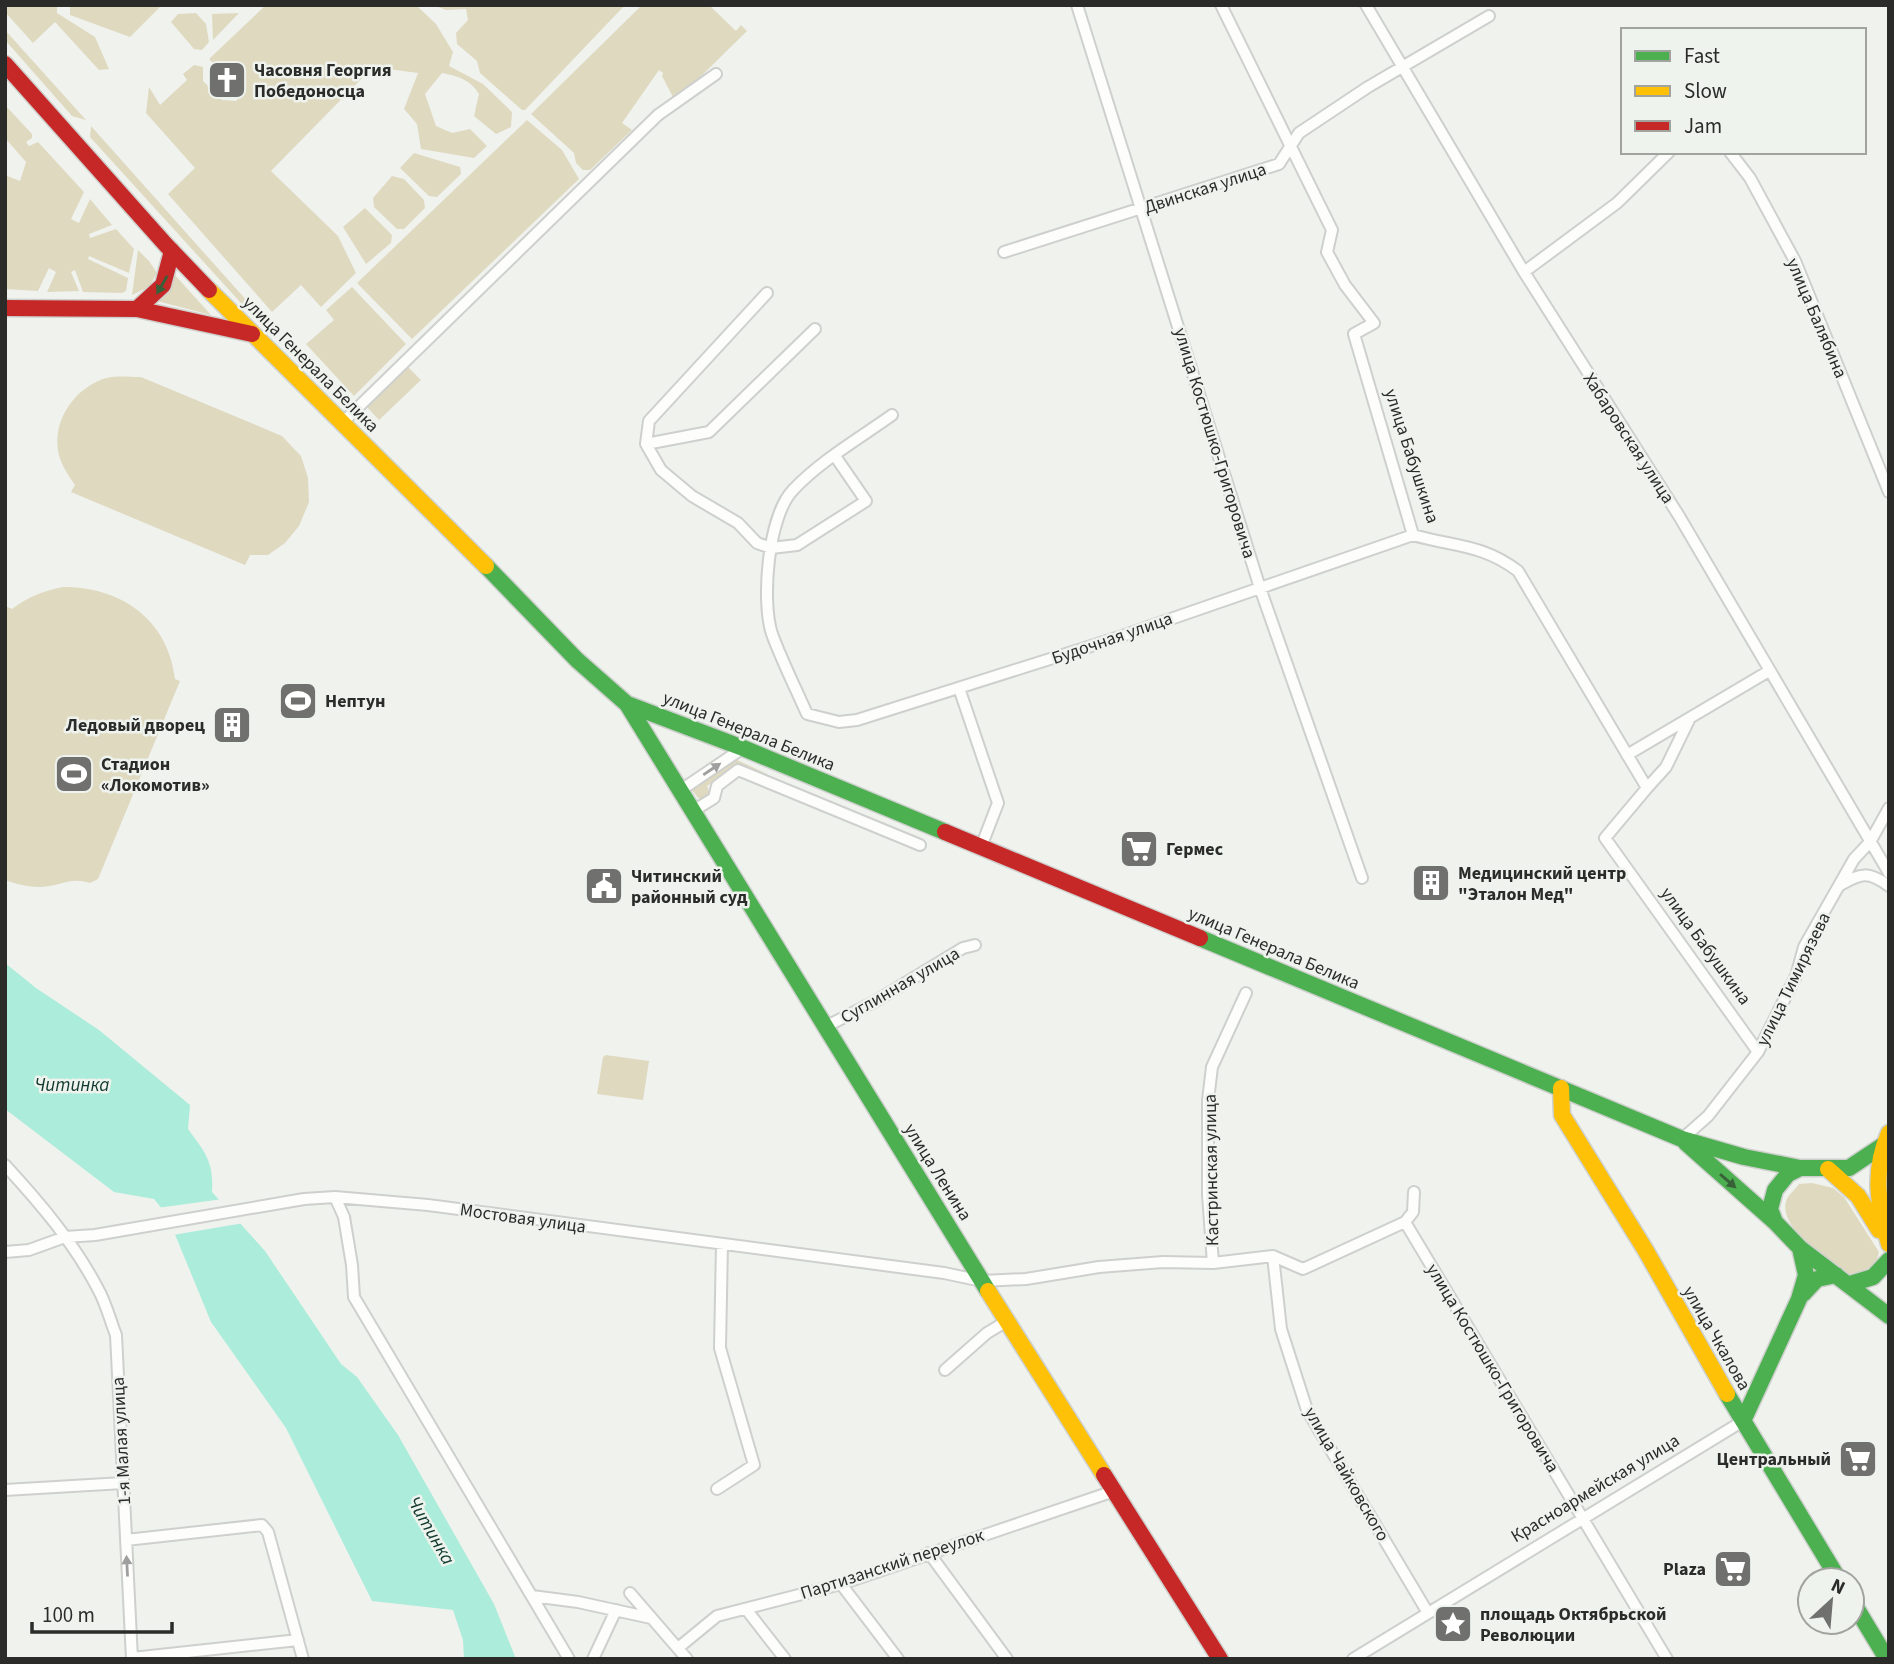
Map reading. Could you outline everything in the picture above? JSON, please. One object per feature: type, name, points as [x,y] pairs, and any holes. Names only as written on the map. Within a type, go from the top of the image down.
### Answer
[{"type":"main road","name":"улица Генерала Белика","points":[[5,64],[172,251],[252,334],[430,508],[577,660],[627,704],[743,748],[1682,1139]]},
{"type":"main road","points":[[137,309],[160,292],[167,281],[172,251]]},
{"type":"main road","points":[[5,308],[137,309],[252,334]]},
{"type":"main road","name":"улица Ленина","points":[[627,704],[982,1281],[1220,1659]]},
{"type":"main road","name":"улица Чкалова","points":[[1561,1088],[1562,1115],[1646,1251],[1743,1421],[1831,1566]]},
{"type":"main road","points":[[1682,1139],[1744,1157],[1800,1168],[1828,1169],[1849,1168],[1885,1140]]},
{"type":"main road","points":[[1682,1139],[1775,1222],[1800,1248],[1889,1316]]},
{"type":"main road","points":[[1885,1140],[1875,1180],[1889,1244]]},
{"type":"main road","points":[[1775,1222],[1770,1209],[1775,1190],[1788,1174],[1800,1168]]},
{"type":"main road","points":[[1828,1169],[1857,1192],[1889,1249]]},
{"type":"main road","points":[[1743,1421],[1799,1299],[1806,1275],[1800,1248]]},
{"type":"main road","points":[[1850,1284],[1875,1277],[1889,1260]]},
{"type":"main road","points":[[1799,1299],[1817,1279],[1836,1275]]},
{"type":"main road","points":[[1866,1624],[1887,1659]]},
{"type":"street","name":"улица Костюшко-Григоровича","points":[[1077,5],[1260,588],[1362,878]]},
{"type":"street","name":"улица Бабушкина","points":[[1221,5],[1332,230],[1327,252],[1345,285],[1374,323],[1354,334],[1413,535],[1480,549],[1500,557],[1518,570],[1647,788],[1605,838],[1758,1052]]},
{"type":"street","name":"Хабаровская улица","points":[[1366,5],[1524,272],[1679,516],[1889,873]]},
{"type":"street","name":"Двинская улица","points":[[1004,252],[1279,164],[1299,133],[1489,16]]},
{"type":"street","points":[[342,423],[658,114],[716,74]]},
{"type":"street","points":[[1524,272],[1617,203],[1667,154]]},
{"type":"street","name":"улица Балябина","points":[[1732,154],[1750,178],[1795,261],[1889,492]]},
{"type":"street","points":[[767,293],[649,421],[646,444],[660,470],[692,496],[738,523],[757,543],[771,548],[797,545],[866,501],[835,456]]},
{"type":"street","points":[[646,444],[709,432],[815,329]]},
{"type":"street","points":[[771,548],[778,511],[791,491],[811,473],[892,415]]},
{"type":"street","name":"Будочная улица","points":[[771,548],[766,597],[772,632],[807,713],[839,722],[857,720],[1123,636],[1413,535]]},
{"type":"street","points":[[1627,755],[1769,671]]},
{"type":"street","points":[[959,688],[998,803],[981,847]]},
{"type":"street","points":[[1647,788],[1666,767],[1690,718]]},
{"type":"street","points":[[681,790],[743,748]]},
{"type":"street","points":[[694,810],[714,799],[717,786],[738,770],[920,845]]},
{"type":"street","name":"улица Тимирязева","points":[[1682,1139],[1708,1116],[1758,1052],[1796,976],[1804,947],[1854,859],[1870,842],[1889,808]]},
{"type":"street","points":[[1840,885],[1862,874],[1871,875],[1889,886]]},
{"type":"street","name":"Суглинная улица","points":[[825,1027],[874,1002],[963,948],[975,945]]},
{"type":"street","name":"Кастринская улица","points":[[1246,993],[1212,1067],[1208,1100],[1208,1195],[1213,1263],[1273,1256]]},
{"type":"street","name":"1-я Малая улица","points":[[5,1165],[39,1202],[99,1289],[116,1335],[132,1658]]},
{"type":"street","points":[[1273,1256],[1303,1269],[1405,1222],[1413,1212],[1414,1192]]},
{"type":"street","points":[[335,1196],[344,1217],[354,1297],[569,1659]]},
{"type":"street","name":"Мостовая улица","points":[[5,1252],[29,1250],[65,1237],[111,1233],[335,1196],[428,1205],[944,1273],[982,1281],[1026,1279],[1099,1267],[1163,1262],[1213,1263]]},
{"type":"street","name":"улица Костюшко-Григоровича","points":[[1405,1222],[1469,1332],[1584,1516],[1667,1659]]},
{"type":"street","points":[[717,1489],[754,1465],[720,1348],[722,1244]]},
{"type":"street","name":"улица Чайковского","points":[[1273,1256],[1281,1329],[1307,1410],[1428,1613]]},
{"type":"street","points":[[945,1370],[987,1333],[1007,1321]]},
{"type":"street","name":"Красноармейская улица","points":[[1353,1659],[1743,1421]]},
{"type":"street","points":[[5,1490],[123,1483]]},
{"type":"street","name":"Партизанский переулок","points":[[678,1648],[717,1616],[841,1584],[1114,1490]]},
{"type":"street","points":[[126,1540],[262,1525],[272,1544],[303,1659]]},
{"type":"street","points":[[929,1553],[1007,1659]]},
{"type":"street","points":[[841,1584],[898,1659]]},
{"type":"street","points":[[630,1593],[687,1659]]},
{"type":"street","points":[[532,1596],[578,1602],[651,1618]]},
{"type":"street","points":[[746,1609],[785,1659]]},
{"type":"street","points":[[593,1659],[616,1610]]},
{"type":"street","points":[[132,1658],[298,1640]]},
{"type":"shaded area","points":[[5,5],[57,5],[57,13],[95,37],[109,69],[99,70],[55,22],[33,43],[5,12]]},
{"type":"shaded area","points":[[70,5],[162,5],[130,37],[70,15]]},
{"type":"shaded area","points":[[266,5],[416,5],[436,24],[453,52],[449,66],[483,84],[512,112],[511,127],[496,134],[474,116],[479,94],[476,89],[464,79],[442,73],[425,94],[436,126],[452,133],[470,129],[487,146],[474,158],[421,149],[417,124],[404,109],[418,73],[373,67],[271,171],[338,236],[356,273],[321,307],[301,285],[272,312],[168,194],[195,168],[146,113],[149,87],[160,105],[187,80],[183,74],[194,65],[203,67],[203,81],[222,100],[236,101],[244,92],[244,79],[226,63],[216,66],[209,59]]},
{"type":"shaded area","points":[[433,5],[625,5],[525,110],[522,110],[480,73],[477,61],[457,44],[456,33],[468,20],[466,9],[446,10]]},
{"type":"shaded area","points":[[642,5],[709,5],[736,31],[741,25],[747,31],[686,91],[674,99],[663,73],[659,70],[622,123],[632,130],[590,170],[583,170],[576,163],[574,153],[531,114]]},
{"type":"shaded area","points":[[196,13],[206,24],[209,42],[202,50],[194,49],[171,22],[178,14]]},
{"type":"shaded area","points":[[239,13],[213,40],[212,14]]},
{"type":"shaded area","points":[[5,30],[86,120],[72,116],[5,40]]},
{"type":"shaded area","points":[[5,105],[32,134],[32,138],[26,142],[29,146],[38,142],[84,192],[71,219],[79,223],[90,199],[112,225],[89,234],[90,238],[116,229],[134,249],[129,273],[89,256],[88,259],[128,278],[126,291],[83,292],[75,270],[71,272],[79,291],[47,292],[56,272],[49,268],[38,291],[5,289],[5,175],[20,181],[26,162],[5,138]]},
{"type":"shaded area","points":[[527,120],[562,150],[579,179],[412,339],[357,283]]},
{"type":"shaded area","points":[[91,126],[264,320],[260,324],[90,137]]},
{"type":"shaded area","points":[[414,153],[460,167],[461,174],[437,197],[429,196],[400,168]]},
{"type":"shaded area","points":[[392,176],[404,179],[424,200],[425,208],[404,229],[397,229],[374,207],[373,198]]},
{"type":"shaded area","points":[[365,208],[392,235],[391,243],[366,264],[343,227]]},
{"type":"shaded area","points":[[138,250],[157,273],[149,287],[132,295]]},
{"type":"shaded area","points":[[174,274],[211,315],[153,300]]},
{"type":"shaded area","points":[[352,287],[406,344],[354,396],[306,344],[334,320],[326,310]]},
{"type":"shaded area","points":[[406,365],[421,380],[379,420],[365,405]]},
{"type":"shaded area","points":[[141,377],[282,436],[301,456],[308,478],[309,502],[299,526],[285,543],[268,555],[250,555],[245,565],[71,492],[75,485],[61,460],[57,439],[68,407],[83,390],[103,379]]},
{"type":"shaded area","name":"Стадион «Локомотив»","points":[[63,587],[104,593],[138,610],[163,639],[171,658],[175,679],[180,681],[98,879],[90,883],[70,881],[46,887],[31,886],[5,880],[5,606],[12,609],[36,595]]},
{"type":"shaded area","points":[[735,759],[767,774],[766,776],[740,764],[707,786],[710,793],[702,799],[698,798],[692,790],[695,785]]},
{"type":"shaded area","points":[[606,1055],[649,1061],[643,1100],[597,1094],[603,1057]]},
{"type":"shaded area","points":[[1812,1183],[1833,1188],[1844,1197],[1879,1252],[1874,1271],[1855,1276],[1846,1274],[1804,1240],[1795,1229],[1785,1207],[1788,1197],[1799,1184]]},
{"type":"water","name":"Читинка","points":[[5,963],[36,988],[99,1030],[190,1105],[188,1129],[210,1165],[212,1192],[265,1251],[341,1364],[357,1377],[398,1435],[494,1604],[516,1659],[464,1659],[463,1640],[453,1610],[372,1601],[286,1428],[211,1322],[167,1215],[154,1199],[114,1192],[5,1109]]},
{"type":"pier","points":[[223,1199],[244,1223],[173,1235],[165,1216],[157,1208]]},
{"type":"traffic: fast","points":[[486,566],[577,660],[627,704],[743,748],[945,832]]},
{"type":"traffic: fast","points":[[627,704],[988,1291]]},
{"type":"traffic: fast","points":[[1200,938],[1682,1139],[1744,1157],[1800,1168]]},
{"type":"traffic: fast","points":[[1686,1143],[1775,1222]]},
{"type":"traffic: fast","points":[[1882,1146],[1849,1168],[1800,1168],[1788,1174],[1775,1190],[1770,1209],[1775,1222],[1800,1248],[1889,1316]]},
{"type":"traffic: fast","points":[[1743,1421],[1799,1299],[1806,1275],[1800,1248]]},
{"type":"traffic: fast","points":[[1850,1284],[1873,1277],[1889,1260]]},
{"type":"traffic: fast","points":[[1803,1294],[1817,1279],[1836,1275]]},
{"type":"traffic: fast","points":[[1727,1394],[1831,1566]]},
{"type":"traffic: fast","points":[[1866,1624],[1887,1659]]},
{"type":"traffic: slow","points":[[209,290],[486,566]]},
{"type":"traffic: slow","points":[[1561,1088],[1562,1115],[1646,1251],[1727,1394]]},
{"type":"traffic: slow","points":[[1889,1133],[1880,1161],[1878,1188],[1889,1244]]},
{"type":"traffic: slow","points":[[1828,1169],[1858,1196],[1879,1230]]},
{"type":"traffic: slow","points":[[988,1291],[1104,1475]]},
{"type":"traffic: jam","points":[[5,64],[209,290]]},
{"type":"traffic: jam","points":[[137,309],[163,285],[172,251]]},
{"type":"traffic: jam","points":[[5,308],[137,309],[252,334]]},
{"type":"traffic: jam","points":[[945,832],[1200,938]]},
{"type":"traffic: jam","points":[[1104,1475],[1220,1659]]},
{"type":"place","name":"Часовня Георгия Победоносца","points":[[227,80]]},
{"type":"place","name":"Нептун","points":[[298,701]]},
{"type":"place","name":"Ледовый дворец","points":[[232,725]]},
{"type":"place","name":"Стадион «Локомотив»","points":[[74,774]]},
{"type":"place","name":"Гермес","points":[[1139,849]]},
{"type":"place","name":"Медицинский центр \"Эталон Мед\"","points":[[1431,883]]},
{"type":"place","name":"Читинский районный суд","points":[[604,886]]},
{"type":"place","name":"Центральный","points":[[1858,1459]]},
{"type":"place","name":"Plaza","points":[[1733,1569]]},
{"type":"place","name":"площадь Октябрьской Революции","points":[[1453,1624]]}]
